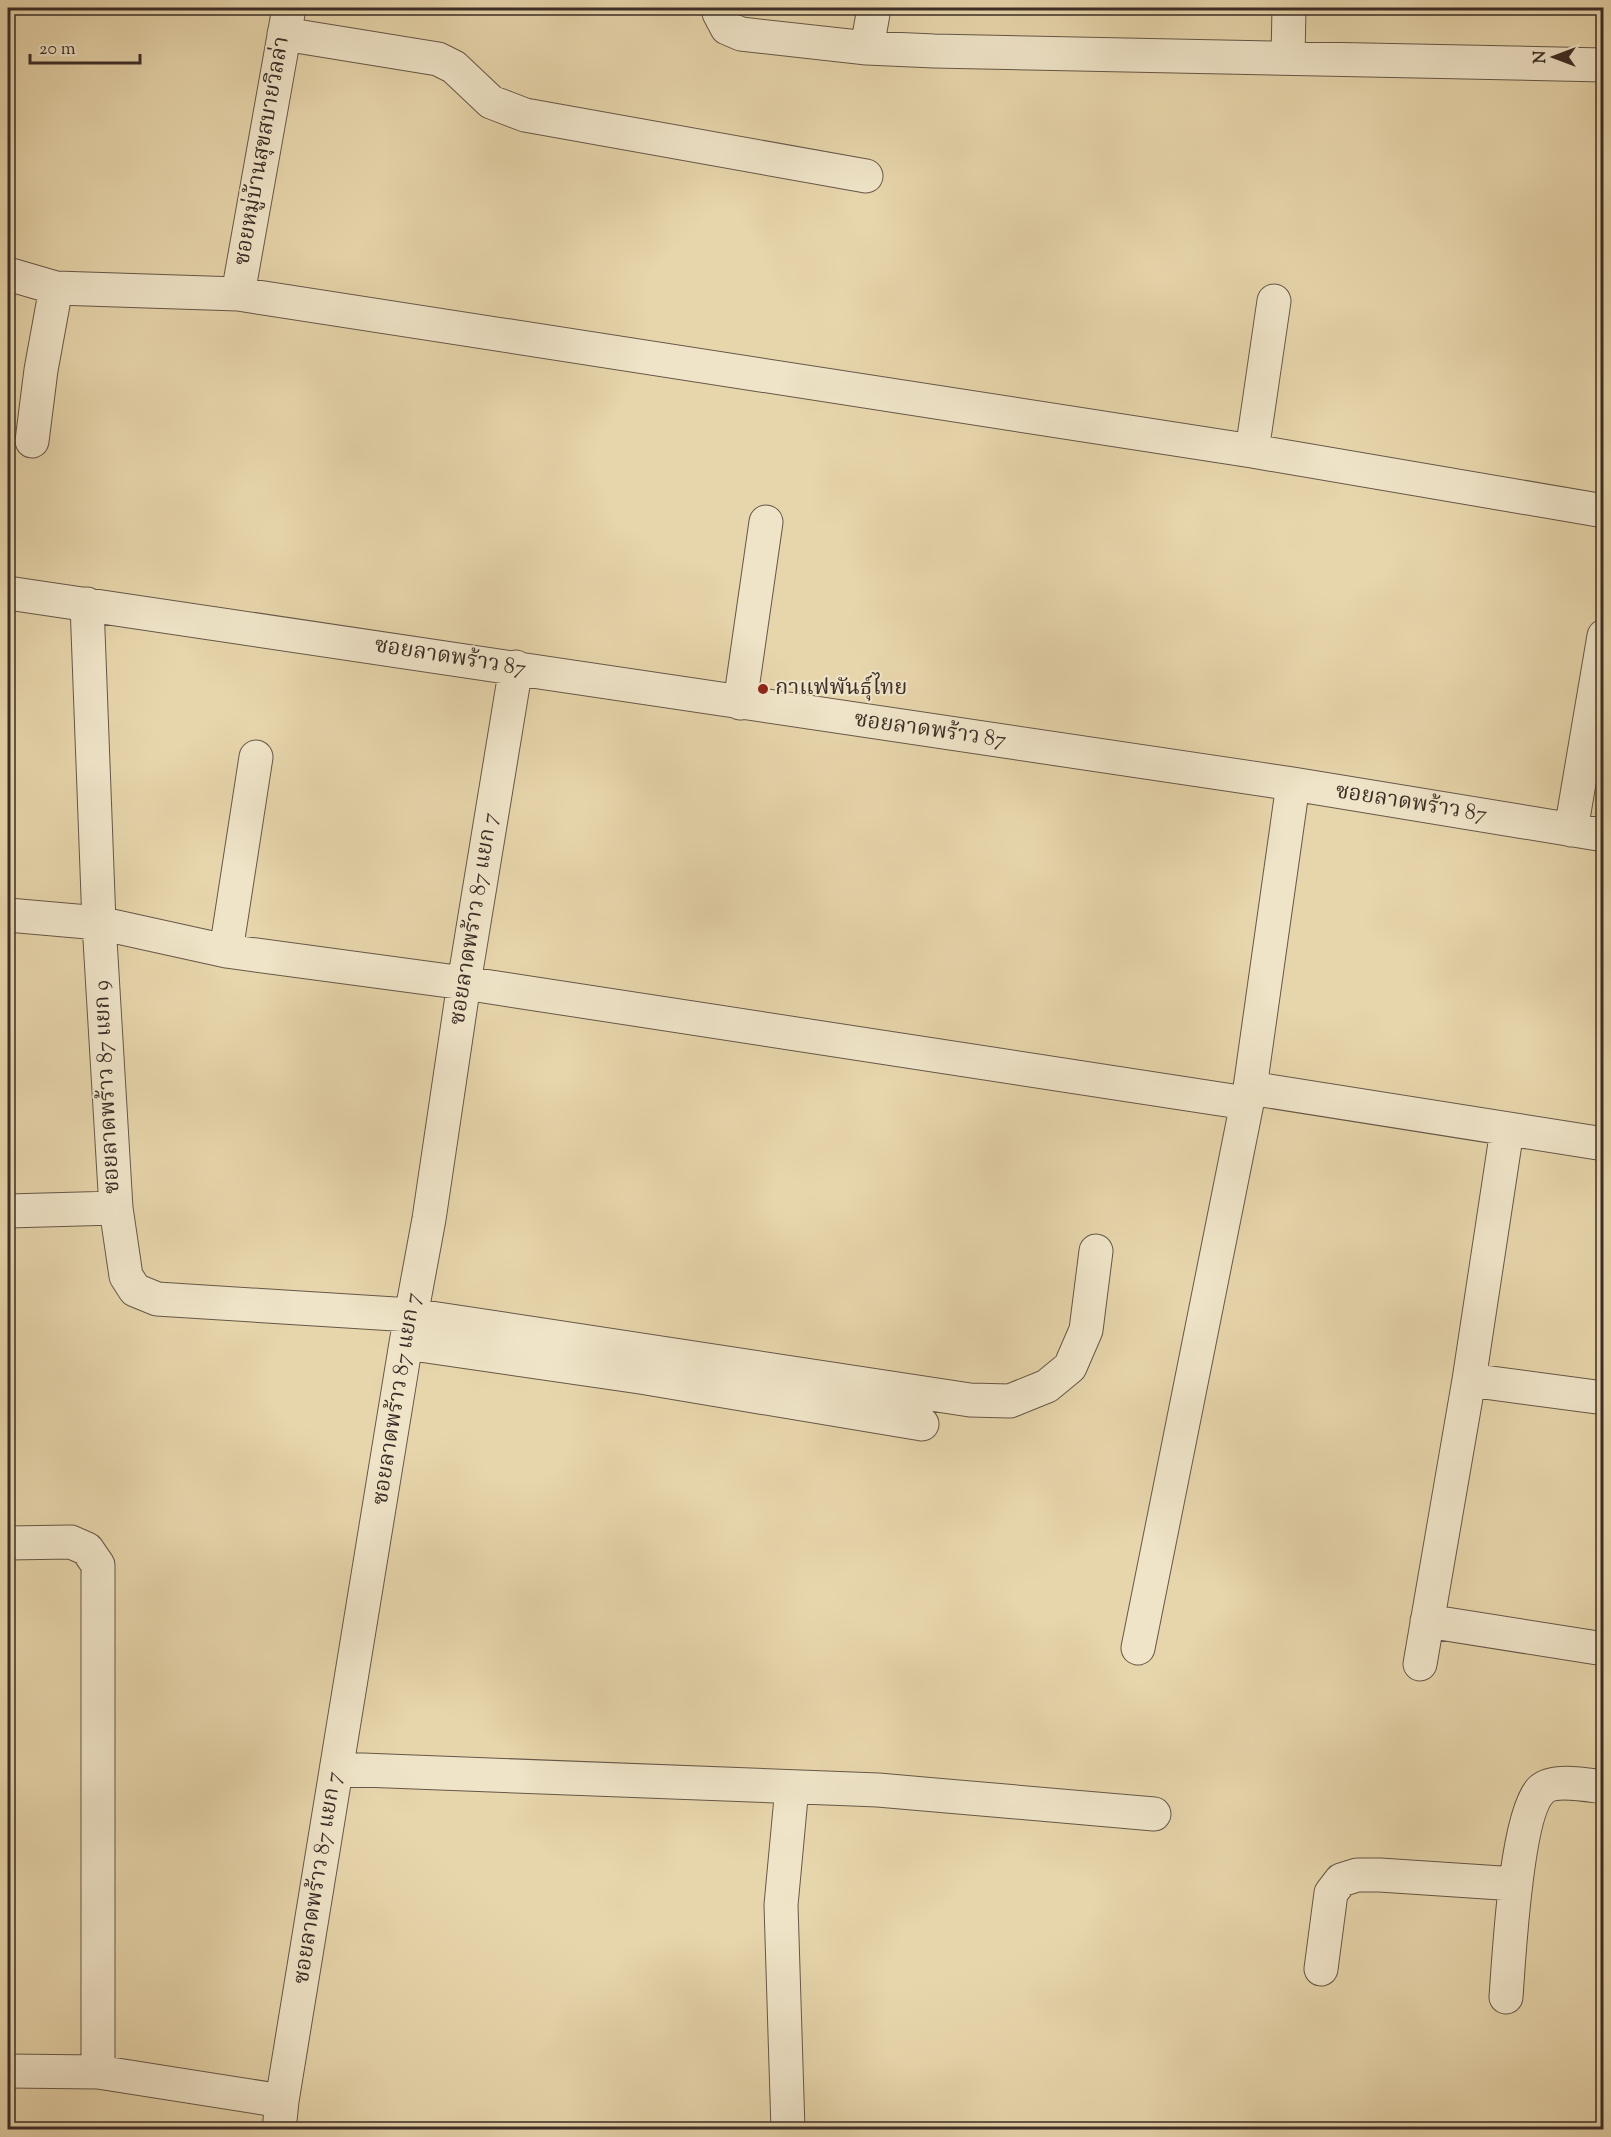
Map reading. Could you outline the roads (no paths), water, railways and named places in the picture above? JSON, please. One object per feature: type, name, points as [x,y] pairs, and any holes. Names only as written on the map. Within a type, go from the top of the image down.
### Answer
[{"type":"street","points":[[719,8],[719,13],[727,28],[741,34],[867,48],[989,53],[1604,64]]},
{"type":"street","points":[[867,48],[874,8]]},
{"type":"street","points":[[1288,58],[1289,8]]},
{"type":"street","points":[[287,21],[438,59],[454,67],[491,102],[525,115],[866,176]]},
{"type":"street","name":"ซอยหมู่บ้านสุขสบายวิลล่า","points":[[238,294],[287,21]]},
{"type":"street","points":[[8,274],[56,288],[238,294],[1252,451],[1604,512]]},
{"type":"street","points":[[32,441],[41,370],[56,288]]},
{"type":"street","points":[[1252,451],[1274,301]]},
{"type":"street","points":[[740,703],[766,522]]},
{"type":"street","name":"ซอยลาดพร้าว 87","points":[[8,593],[1293,784],[1604,835]]},
{"type":"street","name":"ซอยลาดพร้าว 87 แยก 9","points":[[87,604],[99,923],[116,1208],[126,1276],[135,1290],[157,1299],[409,1329]]},
{"type":"street","points":[[1571,830],[1604,636]]},
{"type":"street","name":"ซอยลาดพร้าว 87 แยก 7","points":[[280,2115],[429,1219],[464,983],[516,667]]},
{"type":"street","points":[[226,951],[256,757]]},
{"type":"street","points":[[1138,1648],[1248,1096],[1293,784]]},
{"type":"street","points":[[8,915],[99,923],[226,951],[1248,1096],[1604,1144]]},
{"type":"street","points":[[1420,1664],[1469,1380],[1507,1130]]},
{"type":"street","points":[[8,1211],[116,1208]]},
{"type":"street","points":[[409,1329],[970,1400],[1010,1401],[1047,1386],[1070,1367],[1086,1330],[1096,1251]]},
{"type":"street","points":[[409,1329],[639,1377],[922,1425]]},
{"type":"street","points":[[1469,1380],[1604,1398]]},
{"type":"street","points":[[8,1543],[71,1542],[87,1548],[98,1565],[98,2072]]},
{"type":"street","points":[[1427,1621],[1604,1649]]},
{"type":"street","points":[[337,1769],[878,1790],[1154,1814]]},
{"type":"street","points":[[1506,1997],[1516,1884],[1530,1807],[1542,1789],[1556,1784],[1604,1787]]},
{"type":"street","points":[[788,2130],[781,1905],[792,1786]]},
{"type":"street","points":[[1321,1969],[1331,1893],[1341,1880],[1357,1875],[1380,1875],[1516,1884]]},
{"type":"street","points":[[8,2071],[98,2072],[280,2115]]},
{"type":"place","name":"กาแฟพันธ์ุไทย","points":[[763,689]]}]
